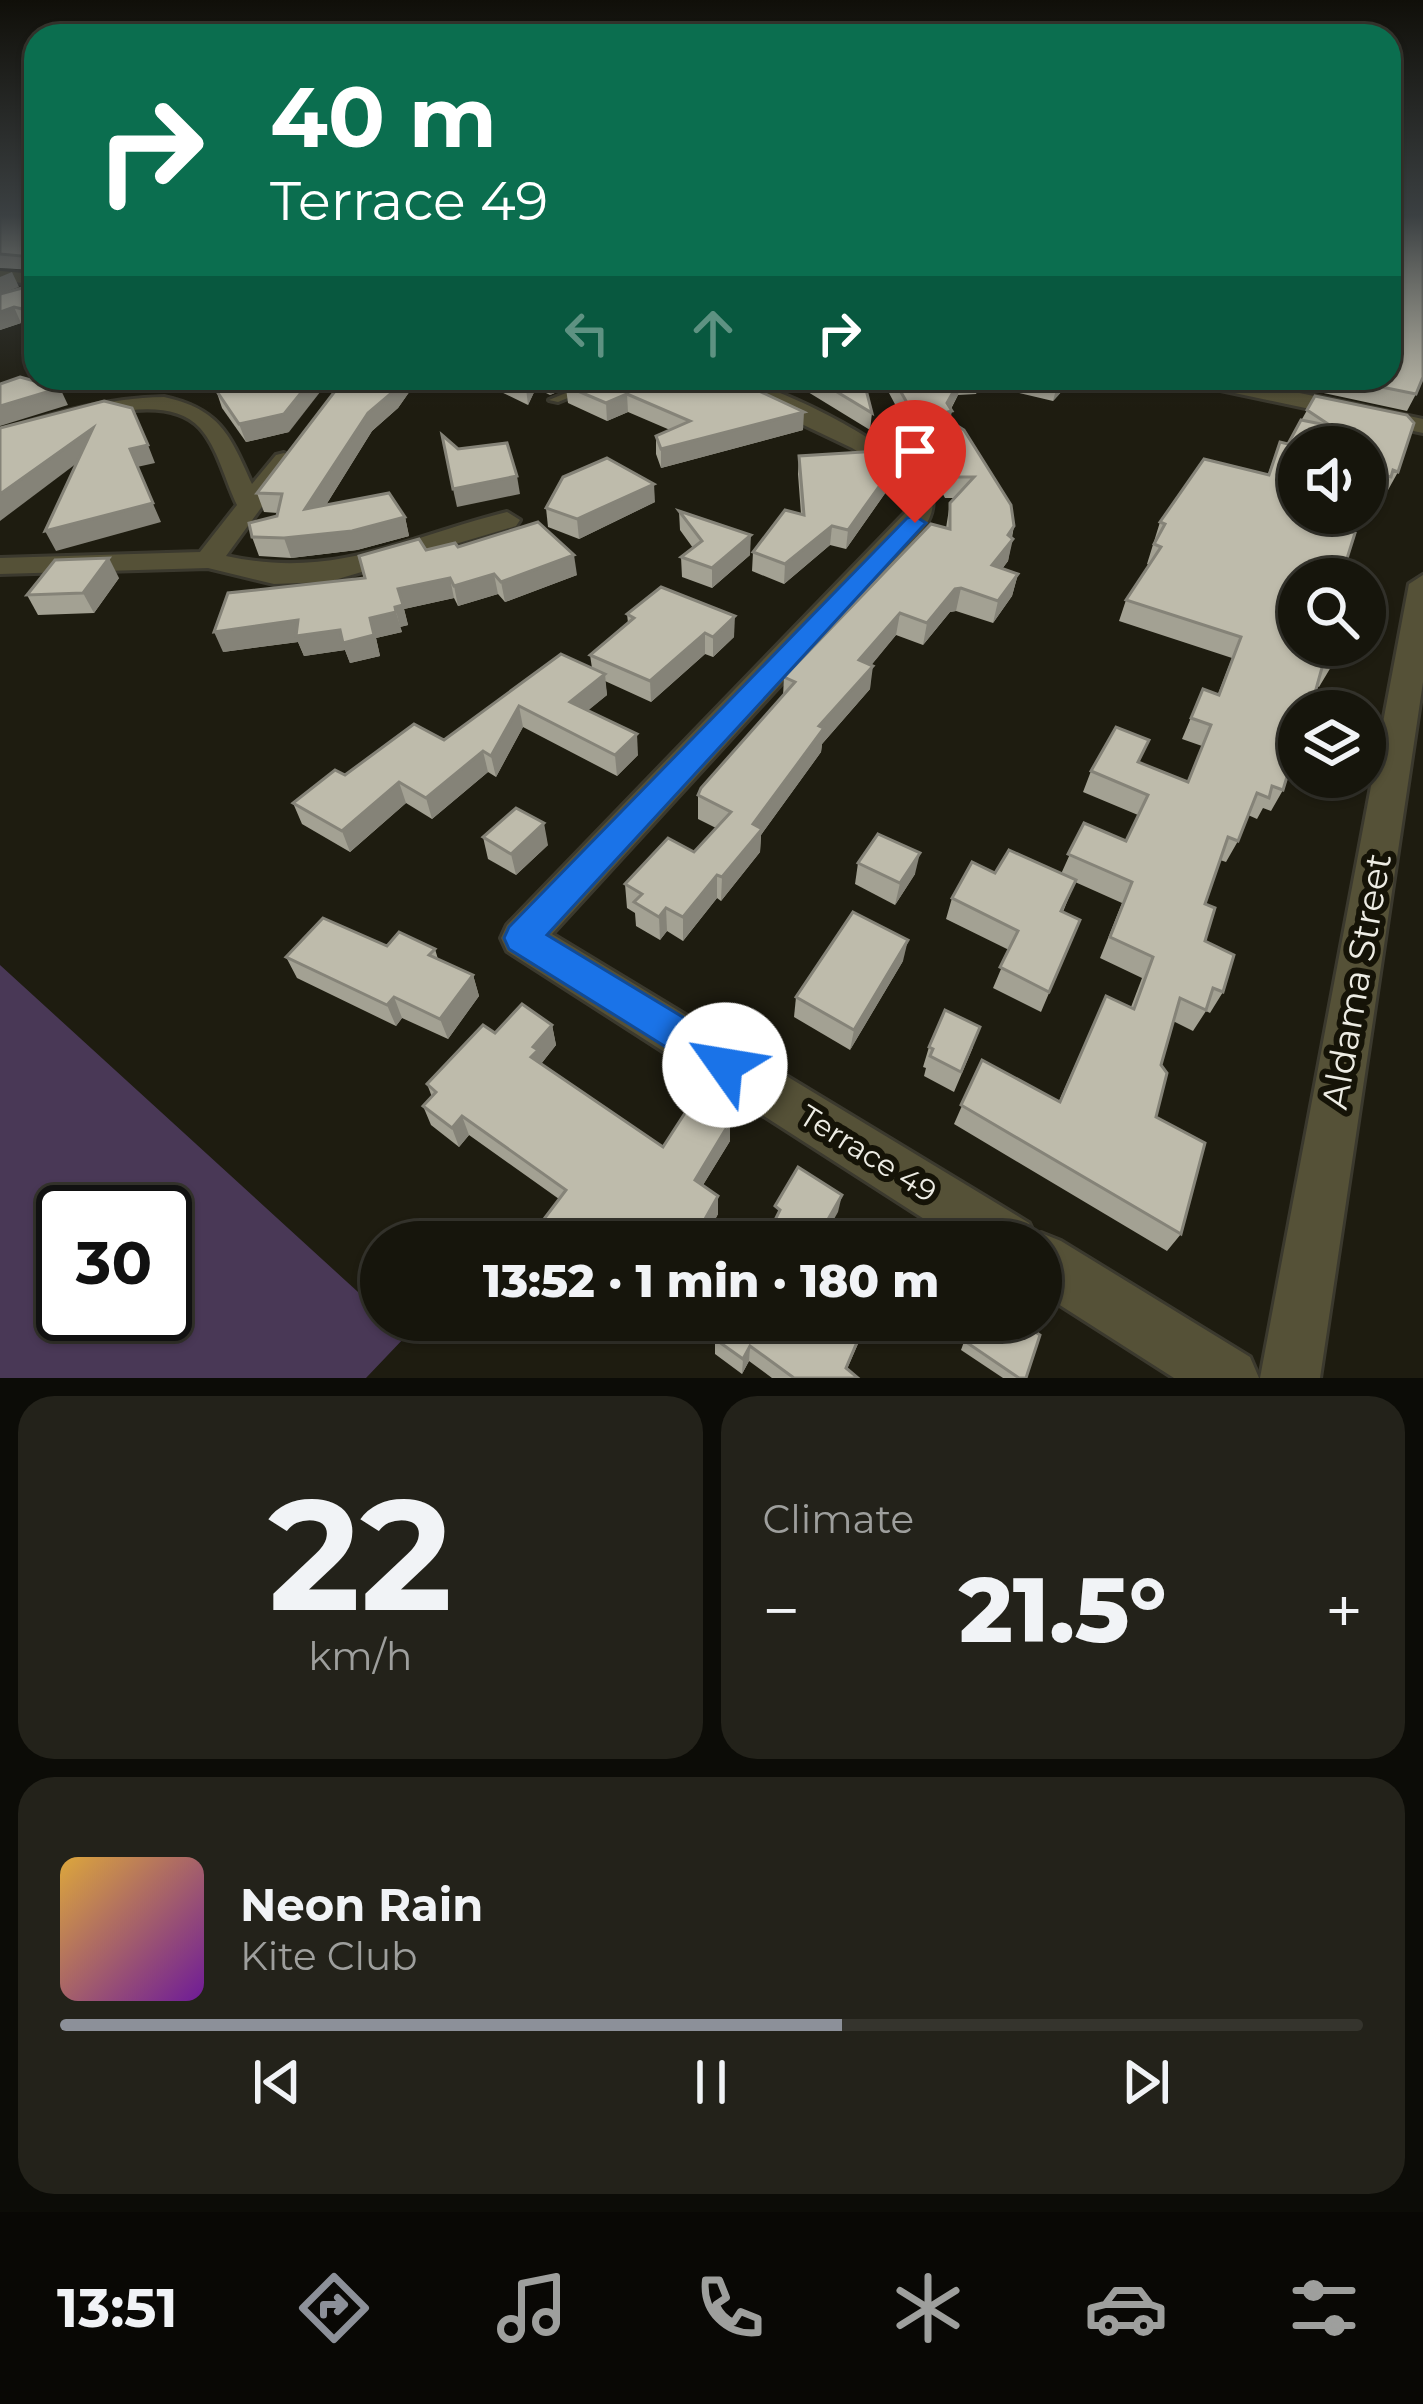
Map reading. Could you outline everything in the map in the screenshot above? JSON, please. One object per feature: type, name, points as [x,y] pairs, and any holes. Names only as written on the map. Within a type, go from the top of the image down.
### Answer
[{"type":"street","points":[[16,298],[24,295]]},
{"type":"street","name":"Terrace 49","points":[[747,390],[811,414],[900,471],[912,483],[920,510],[915,523],[521,938],[976,1221]]},
{"type":"street","points":[[1279,390],[1423,426]]},
{"type":"street","points":[[0,438],[65,417],[121,406],[187,410],[208,424],[249,504]]},
{"type":"street","points":[[208,560],[306,432]]},
{"type":"street","points":[[4,566],[208,560],[274,575],[328,573],[507,520]]},
{"type":"street","name":"Aldama Street","points":[[1290,1378],[1423,584]]},
{"type":"street","points":[[1062,1274],[1229,1378]]},
{"type":"lane","points":[[554,400],[579,390]]},
{"type":"shaded area","points":[[0,965],[360,1294],[360,1341],[401,1341],[366,1378],[0,1378]]},
{"type":"building","points":[[1401,278],[1423,278],[1423,377],[1416,394],[1396,390],[1401,390]]},
{"type":"building","points":[[24,287],[24,309],[0,312],[0,294]]},
{"type":"building","points":[[20,377],[24,390],[53,390],[0,406],[0,384]]},
{"type":"building","points":[[216,390],[303,390],[284,414],[239,424]]},
{"type":"building","points":[[336,390],[395,390],[368,413],[305,509],[389,493],[405,517],[352,531],[252,537],[249,523],[277,516],[282,494],[257,493]]},
{"type":"building","points":[[575,390],[757,390],[804,412],[661,449],[656,436],[690,421],[627,394],[606,403]]},
{"type":"building","points":[[834,390],[866,390],[872,413]]},
{"type":"building","points":[[900,390],[954,390],[947,403],[952,411],[939,414],[964,430],[1011,505],[1014,526],[1008,535],[1013,539],[992,565],[1018,574],[998,601],[961,588],[955,589],[927,623],[900,613],[859,660],[873,666],[819,726],[824,728],[753,824],[762,829],[722,877],[717,875],[683,917],[666,908],[659,917],[634,902],[642,894],[625,884],[668,838],[694,852],[731,812],[698,795],[795,682],[784,677],[931,524],[950,529],[950,503],[974,477],[949,477]]},
{"type":"building","points":[[1315,396],[1407,415],[1414,423],[1398,472],[1386,476],[1386,426],[1331,426],[1307,410]]},
{"type":"building","points":[[104,401],[132,408],[148,445],[130,449],[153,503],[45,531],[93,428],[0,494],[0,428]]},
{"type":"building","points":[[1301,420],[1331,426],[1298,426]]},
{"type":"building","points":[[442,435],[458,449],[507,443],[517,476],[453,489]]},
{"type":"building","points":[[1278,448],[1278,534],[1355,534],[1347,558],[1278,558],[1278,666],[1322,666],[1316,690],[1278,690],[1278,788],[1272,786],[1269,798],[1257,793],[1238,841],[1228,837],[1205,904],[1215,908],[1205,941],[1234,955],[1223,992],[1213,988],[1206,1010],[1180,998],[1161,1065],[1167,1073],[1156,1117],[1205,1143],[1181,1234],[961,1105],[982,1060],[1060,1102],[1106,996],[1134,1009],[1153,957],[1110,937],[1132,882],[1068,854],[1084,823],[1126,841],[1148,795],[1091,771],[1116,727],[1149,740],[1138,762],[1188,782],[1211,725],[1191,718],[1203,689],[1219,695],[1241,637],[1126,600],[1161,547],[1154,544],[1165,524],[1160,522],[1204,459],[1269,475]]},
{"type":"building","points":[[879,451],[888,474],[848,530],[832,526],[785,564],[753,552],[785,510],[804,515],[799,456]]},
{"type":"building","points":[[607,458],[654,484],[577,519],[546,508],[563,477]]},
{"type":"building","points":[[679,511],[751,535],[712,568],[681,557],[702,541]]},
{"type":"building","points":[[538,522],[574,555],[501,582],[494,574],[454,586],[450,578],[398,589],[403,605],[395,607],[396,612],[370,618],[374,635],[343,643],[340,630],[296,636],[298,620],[214,632],[228,593],[365,578],[359,556],[419,539],[426,550],[455,543],[458,547]]},
{"type":"building","points":[[109,558],[83,593],[27,595],[55,560]]},
{"type":"building","points":[[661,587],[735,616],[713,637],[705,633],[650,681],[590,655],[634,618],[627,614]]},
{"type":"building","points":[[561,654],[605,674],[570,702],[637,734],[615,755],[519,706],[491,756],[483,751],[426,798],[399,782],[342,831],[293,803],[335,770],[345,775],[414,724],[444,740]]},
{"type":"building","points":[[516,808],[544,823],[511,854],[483,837]]},
{"type":"building","points":[[878,834],[920,853],[900,883],[858,863]]},
{"type":"building","points":[[1009,850],[1076,880],[1061,911],[1080,920],[1049,992],[1000,967],[1018,931],[952,898],[972,862],[995,873]]},
{"type":"building","points":[[853,912],[908,940],[854,1030],[796,997]]},
{"type":"building","points":[[323,918],[387,946],[399,932],[435,949],[429,955],[473,975],[440,1019],[394,997],[387,1005],[286,957]]},
{"type":"building","points":[[522,1004],[552,1025],[533,1047],[538,1050],[531,1057],[663,1147],[694,1099],[730,1122],[695,1180],[718,1196],[704,1221],[544,1219],[566,1190],[462,1116],[452,1128],[423,1106],[436,1092],[427,1084],[483,1025],[495,1033]]},
{"type":"building","points":[[945,1010],[980,1027],[961,1072],[930,1056],[933,1049],[929,1047]]},
{"type":"building","points":[[798,1167],[842,1195],[827,1221],[774,1221],[780,1210],[775,1206]]},
{"type":"building","points":[[718,1341],[857,1341],[846,1368],[858,1378],[794,1378],[750,1346],[743,1359]]},
{"type":"building","points":[[1038,1341],[1026,1378],[1019,1378],[966,1342]]},
{"type":"route","points":[[725,1065],[521,938],[915,523]]}]
